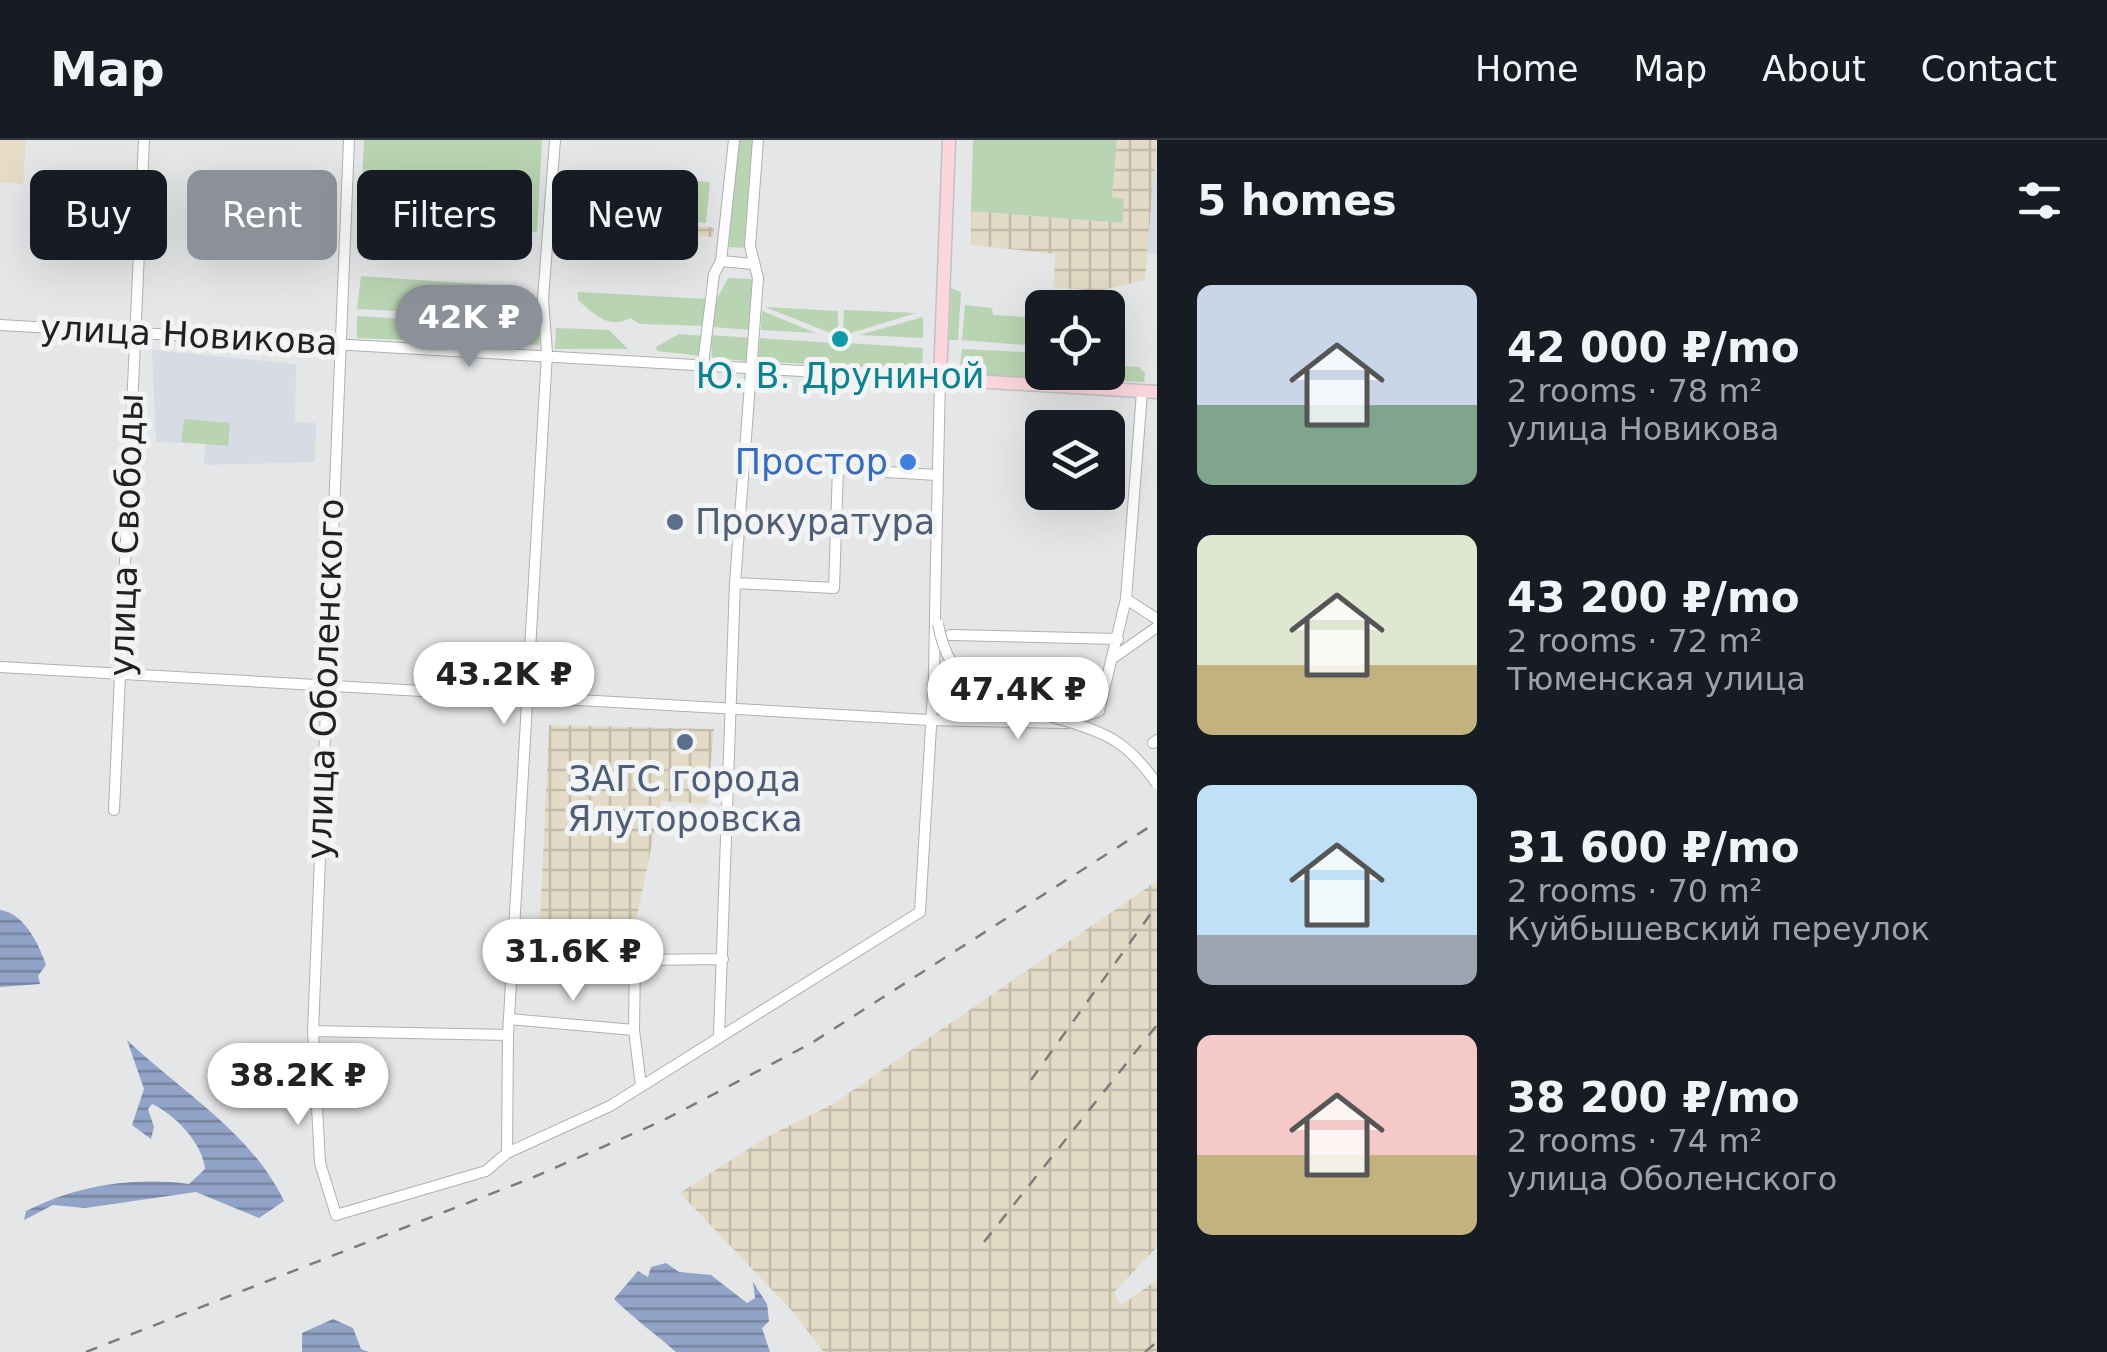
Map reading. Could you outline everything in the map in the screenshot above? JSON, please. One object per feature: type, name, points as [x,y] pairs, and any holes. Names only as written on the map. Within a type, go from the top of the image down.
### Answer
[{"type":"main road","points":[[940,379],[949,140]]},
{"type":"main road","name":"улица Новикова","points":[[940,379],[1157,392]]},
{"type":"street","name":"улица Свободы","points":[[114,810],[144,140]]},
{"type":"street","name":"улица Оболенского","points":[[348,140],[312,1030],[320,1163],[336,1216],[486,1170],[508,1153]]},
{"type":"street","points":[[555,140],[542,298],[547,354],[508,1035],[508,1153],[563,1129],[640,1086],[920,912],[936,558]]},
{"type":"street","points":[[703,364],[714,274],[721,261],[734,140]]},
{"type":"street","points":[[719,1036],[736,583],[758,278],[753,264],[758,140]]},
{"type":"street","points":[[721,261],[753,264]]},
{"type":"street","name":"улица Новикова","points":[[0,325],[940,379]]},
{"type":"street","points":[[940,379],[936,558],[938,624],[946,654],[970,685],[993,701],[1115,741],[1140,760],[1157,784]]},
{"type":"street","points":[[0,667],[731,710],[1068,722],[1099,711],[1118,638],[1126,600],[1142,392]]},
{"type":"street","points":[[736,583],[834,588],[838,470],[936,475]]},
{"type":"street","points":[[1126,600],[1157,618]]},
{"type":"street","points":[[1112,658],[1157,627]]},
{"type":"street","points":[[950,636],[1118,638]]},
{"type":"street","points":[[640,1086],[634,1030],[636,960],[723,959]]},
{"type":"street","points":[[509,1018],[634,1030]]},
{"type":"street","points":[[312,1030],[508,1035]]},
{"type":"shaded area","points":[[0,140],[26,140],[23,184],[0,182]]},
{"type":"shaded area","points":[[1117,140],[1157,140],[1145,280],[1102,290],[1054,287],[1055,254],[971,245],[971,211],[1121,223],[1112,198]]},
{"type":"shaded area","points":[[1157,145],[1157,254],[1147,253]]},
{"type":"shaded area","points":[[698,227],[714,227],[713,237],[698,237]]},
{"type":"shaded area","points":[[152,350],[296,364],[295,422],[316,423],[315,462],[204,465],[205,444],[156,442]]},
{"type":"shaded area","points":[[549,725],[714,729],[707,804],[661,801],[635,926],[540,924]]},
{"type":"shaded area","points":[[1157,881],[1157,1247],[1114,1292],[1120,1306],[1157,1280],[1157,1352],[824,1352],[792,1311],[680,1193],[767,1137],[833,1104]]},
{"type":"green space","points":[[364,140],[542,140],[537,232],[532,232],[532,170],[363,170]]},
{"type":"green space","points":[[737,140],[754,140],[746,248],[729,247]]},
{"type":"green space","points":[[973,140],[1117,140],[1112,197],[1124,199],[1122,223],[971,211]]},
{"type":"green space","points":[[698,181],[710,182],[706,223],[698,222]]},
{"type":"green space","points":[[361,276],[509,286],[507,316],[451,314],[444,309],[435,313],[357,309]]},
{"type":"green space","points":[[728,278],[753,279],[750,330],[713,327],[714,304]]},
{"type":"green space","points":[[951,288],[961,292],[958,340],[949,340]]},
{"type":"green space","points":[[578,292],[706,299],[705,326],[640,324],[630,318],[609,321],[578,300]]},
{"type":"green space","points":[[965,305],[992,308],[993,315],[1025,317],[1025,345],[962,340]]},
{"type":"green space","points":[[765,307],[838,311],[838,329],[833,334]]},
{"type":"green space","points":[[844,310],[916,313],[848,334],[843,330]]},
{"type":"green space","points":[[762,311],[816,333],[761,330]]},
{"type":"green space","points":[[357,316],[434,321],[440,326],[451,321],[540,327],[539,345],[357,338]]},
{"type":"green space","points":[[923,317],[923,338],[859,335]]},
{"type":"green space","points":[[556,328],[609,330],[628,349],[555,349]]},
{"type":"green space","points":[[679,334],[704,336],[702,356],[657,351],[656,347]]},
{"type":"green space","points":[[711,335],[750,338],[746,361],[712,358]]},
{"type":"green space","points":[[760,338],[832,343],[840,348],[848,343],[923,348],[922,371],[758,361]]},
{"type":"green space","points":[[962,349],[1025,352],[1025,379],[959,375]]},
{"type":"green space","points":[[1125,366],[1139,367],[1145,373],[1144,382],[1125,381]]},
{"type":"green space","points":[[184,419],[230,423],[228,446],[181,442]]},
{"type":"water","points":[[0,910],[16,917],[35,939],[46,965],[38,976],[40,984],[0,987]]},
{"type":"water","points":[[127,1040],[234,1133],[270,1176],[284,1201],[259,1218],[196,1192],[85,1208],[53,1205],[24,1220],[26,1211],[85,1189],[146,1182],[189,1184],[205,1169],[193,1140],[161,1109],[152,1104],[148,1109],[154,1127],[151,1139],[132,1125],[144,1089]]},
{"type":"water","points":[[666,1263],[679,1272],[711,1275],[747,1303],[755,1298],[753,1282],[767,1304],[769,1321],[762,1328],[770,1352],[676,1352],[614,1299],[638,1271],[648,1277],[651,1267]]},
{"type":"water","points":[[333,1319],[353,1328],[361,1349],[369,1352],[302,1352],[302,1333]]},
{"type":"railway","points":[[86,1352],[534,1177],[662,1121],[810,1044],[1157,822]]},
{"type":"railway","points":[[1031,1080],[1157,905]]},
{"type":"railway","points":[[984,1242],[1157,1025]]},
{"type":"railway","points":[[1145,1352],[1157,1342]]},
{"type":"place","name":"Ю. В. Друниной","points":[[840,339]]},
{"type":"place","name":"Простор","points":[[908,462]]},
{"type":"place","name":"Прокуратура","points":[[675,522]]},
{"type":"place","name":"ЗАГС города Ялуторовска","points":[[685,742]]}]
